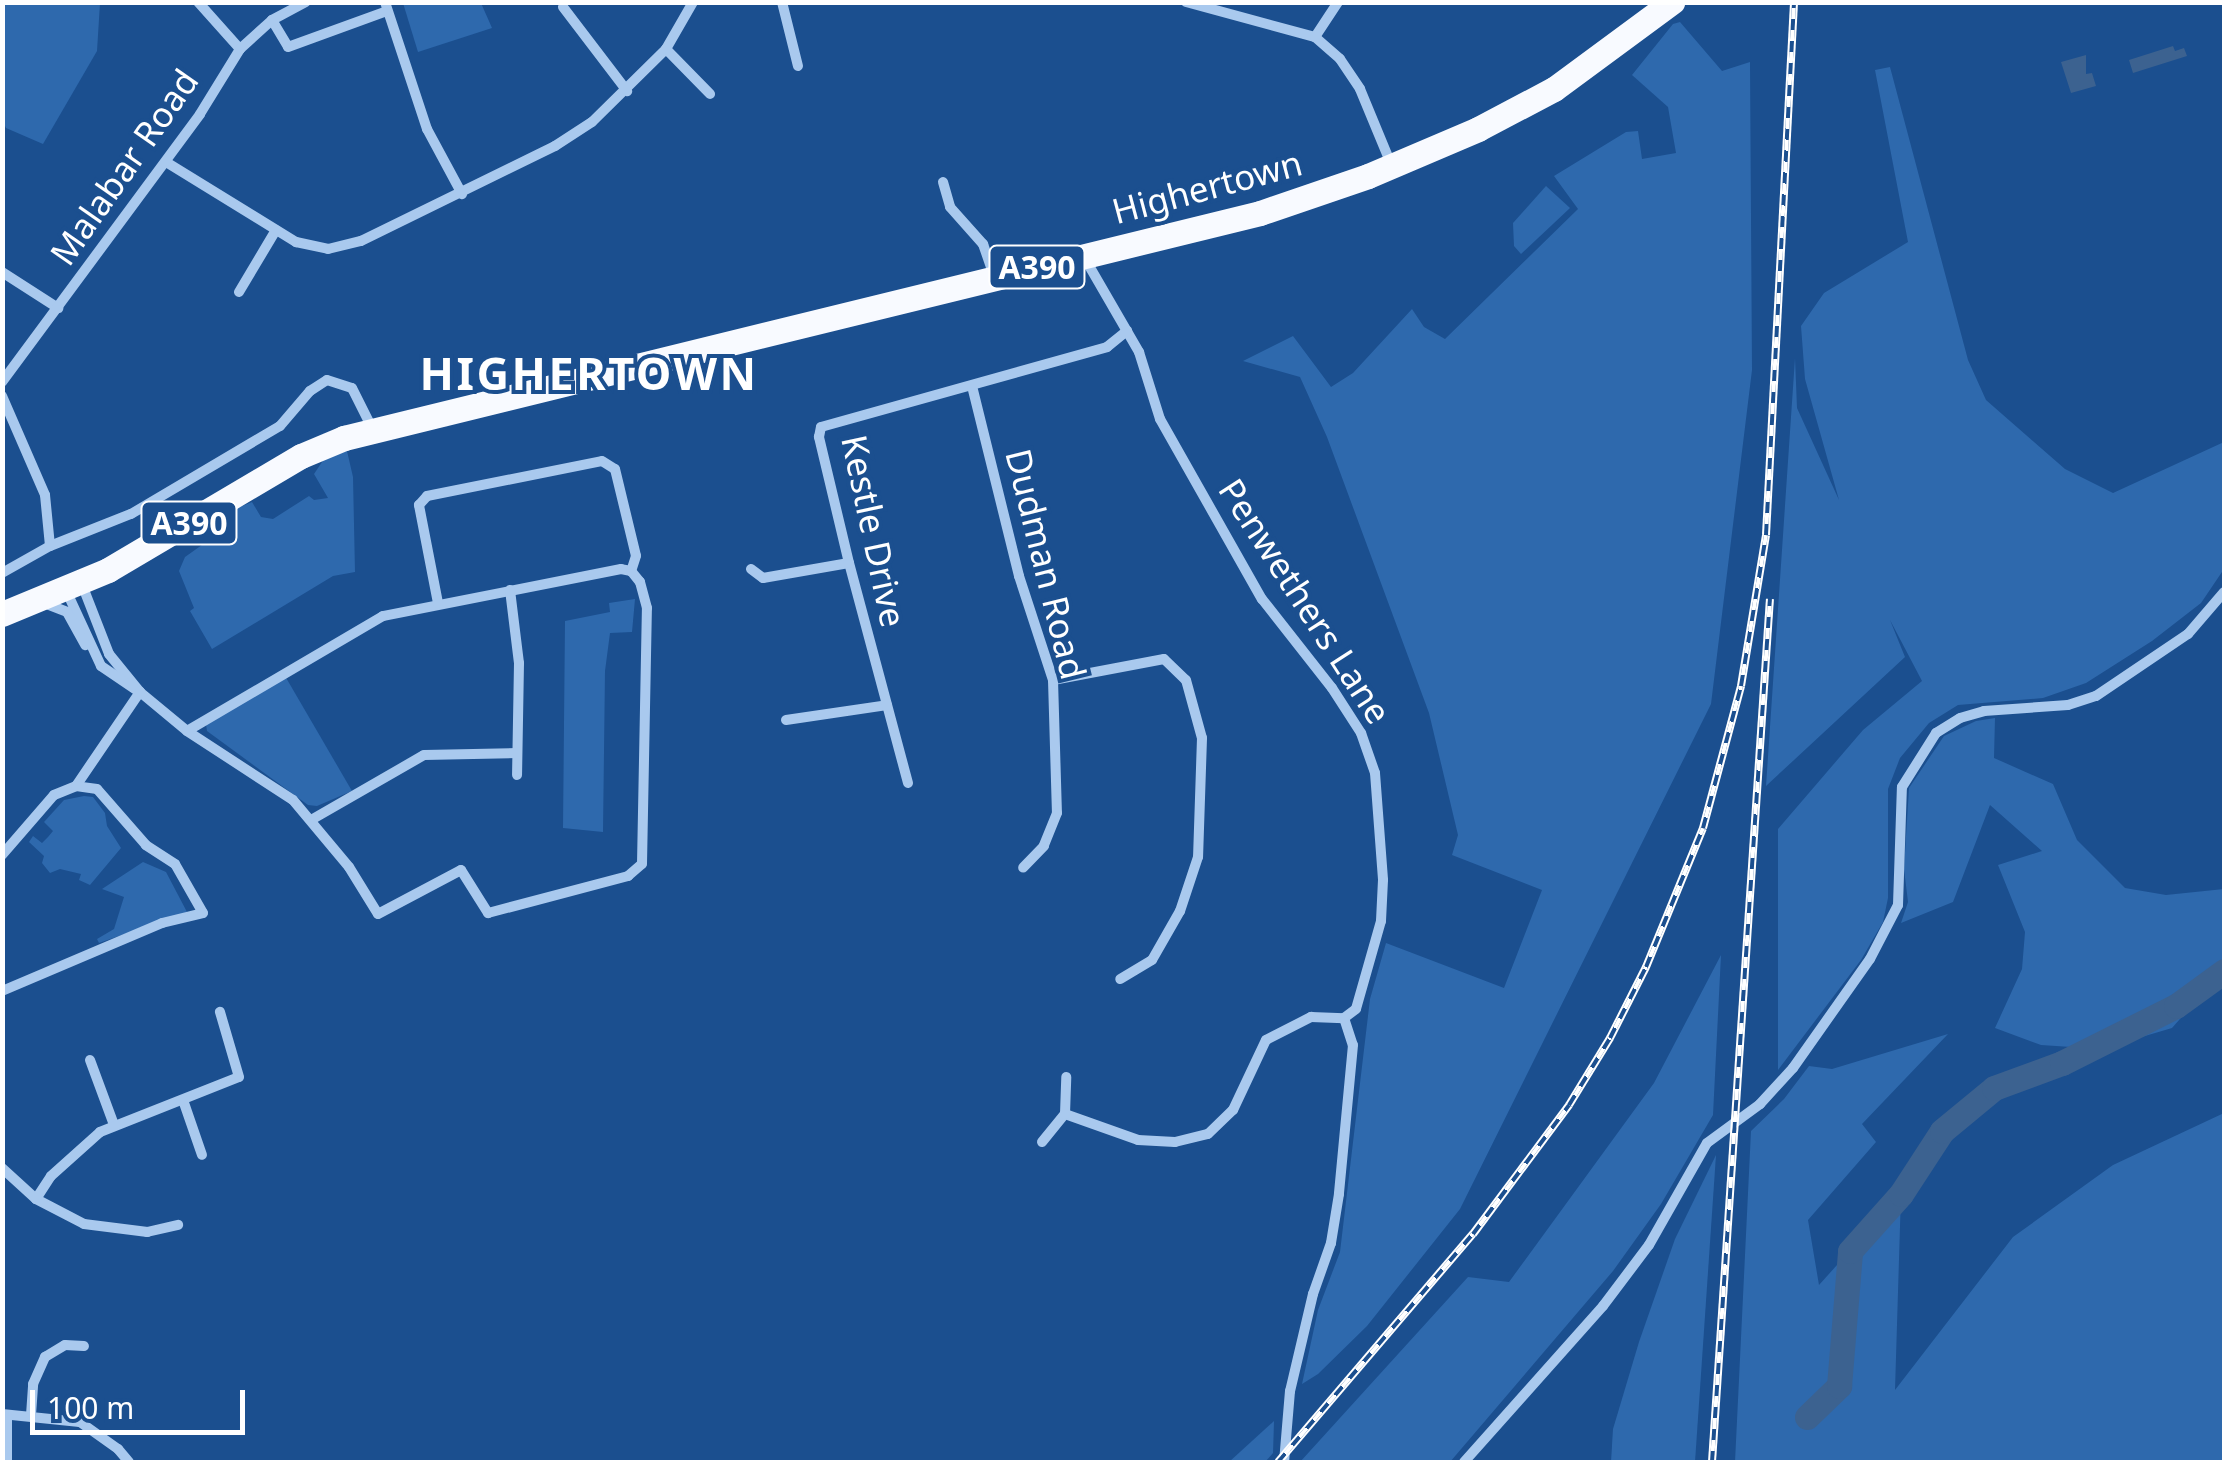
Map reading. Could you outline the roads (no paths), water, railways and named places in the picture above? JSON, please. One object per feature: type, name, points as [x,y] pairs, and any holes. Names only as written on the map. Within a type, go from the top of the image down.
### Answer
[{"type":"highway","name":"Highertown","points":[[372,428],[1260,214],[1478,129],[1554,89],[1672,2]]},
{"type":"highway","name":"A390","points":[[2,614],[148,550],[301,456],[372,428]]},
{"type":"street","points":[[198,2],[240,49]]},
{"type":"street","name":"Malabar Road","points":[[2,382],[166,162],[240,49],[272,20],[306,2]]},
{"type":"street","points":[[166,162],[296,242],[328,248],[360,240],[462,194],[555,146],[592,122],[666,49],[694,2]]},
{"type":"street","points":[[782,2],[798,66]]},
{"type":"street","points":[[1186,2],[1315,37],[1340,59],[1360,89],[1392,165]]},
{"type":"street","points":[[1315,37],[1338,2]]},
{"type":"street","points":[[272,20],[288,47],[386,7],[427,130],[462,194]]},
{"type":"street","points":[[563,7],[627,90]]},
{"type":"street","points":[[666,49],[710,94]]},
{"type":"street","points":[[944,182],[950,206],[983,244],[994,277]]},
{"type":"street","points":[[238,292],[276,230]]},
{"type":"street","name":"Penwethers Lane","points":[[1084,256],[1140,352],[1160,419],[1262,599],[1361,733],[1374,772],[1383,880],[1381,921],[1356,1009],[1344,1018]]},
{"type":"street","points":[[2,272],[58,308]]},
{"type":"street","name":"Kestle Drive","points":[[908,783],[848,563],[819,437],[821,427],[1107,347],[1126,331]]},
{"type":"street","points":[[2,573],[50,546],[132,514],[280,426],[314,387],[327,380],[352,388],[372,428]]},
{"type":"street","name":"Dudman Road","points":[[972,386],[1019,576],[1053,680],[1057,812],[1044,846],[1024,868]]},
{"type":"street","points":[[2,396],[41,481],[50,546]]},
{"type":"street","points":[[438,603],[419,505],[426,496],[602,461],[614,469],[636,556],[631,570]]},
{"type":"street","points":[[752,570],[763,578],[848,563]]},
{"type":"street","points":[[187,732],[383,616],[631,570]]},
{"type":"street","points":[[35,600],[68,612],[100,666],[140,692],[187,732],[275,786],[349,867],[378,914],[461,870],[488,913],[628,876],[642,864],[647,608],[640,582],[631,570]]},
{"type":"street","points":[[73,585],[100,666]]},
{"type":"street","points":[[73,585],[110,654],[140,692]]},
{"type":"street","points":[[510,590],[519,662],[517,775]]},
{"type":"street","points":[[1464,1462],[1603,1306],[1649,1245],[1707,1143],[1760,1104],[1793,1068],[1870,959],[1898,906],[1902,787],[1936,733],[1960,718],[1984,711],[2068,705],[2096,696],[2188,634],[2224,592]]},
{"type":"street","points":[[1053,680],[1164,659],[1186,680],[1202,738],[1198,858],[1180,910],[1152,960],[1120,979]]},
{"type":"street","points":[[76,786],[140,692]]},
{"type":"street","points":[[786,720],[887,705]]},
{"type":"street","points":[[310,820],[424,755],[518,753]]},
{"type":"street","points":[[2,855],[54,795],[76,786],[97,789],[146,845],[176,864],[203,912],[162,923],[2,991]]},
{"type":"street","points":[[36,1199],[67,1159],[114,1125],[240,1077],[220,1012]]},
{"type":"street","points":[[1065,1114],[1138,1140],[1175,1142],[1208,1134],[1233,1110],[1266,1040],[1311,1017],[1344,1018],[1353,1045],[1339,1194],[1331,1243],[1312,1294],[1290,1391],[1284,1462]]},
{"type":"street","points":[[90,1060],[114,1125]]},
{"type":"street","points":[[1042,1142],[1065,1114],[1066,1077]]},
{"type":"street","points":[[182,1100],[202,1155]]},
{"type":"street","points":[[2,1168],[36,1199],[84,1224],[147,1232],[178,1225]]},
{"type":"street","points":[[31,1415],[33,1384],[45,1357],[65,1345],[84,1346]]},
{"type":"street","points":[[7,1462],[5,1414],[80,1422],[110,1442],[129,1462]]},
{"type":"waterway","points":[[1807,1417],[1839,1386],[1850,1251],[1901,1194],[1942,1131],[1994,1088],[2062,1063],[2176,1006],[2224,971]]},
{"type":"railway","points":[[1278,1462],[1473,1234],[1569,1105],[1610,1038],[1646,967],[1703,828],[1741,686],[1766,535],[1794,2]]},
{"type":"railway","points":[[1712,1462],[1770,599]]},
{"type":"district","name":"HIGHERTOWN","points":[[589,373]]}]
